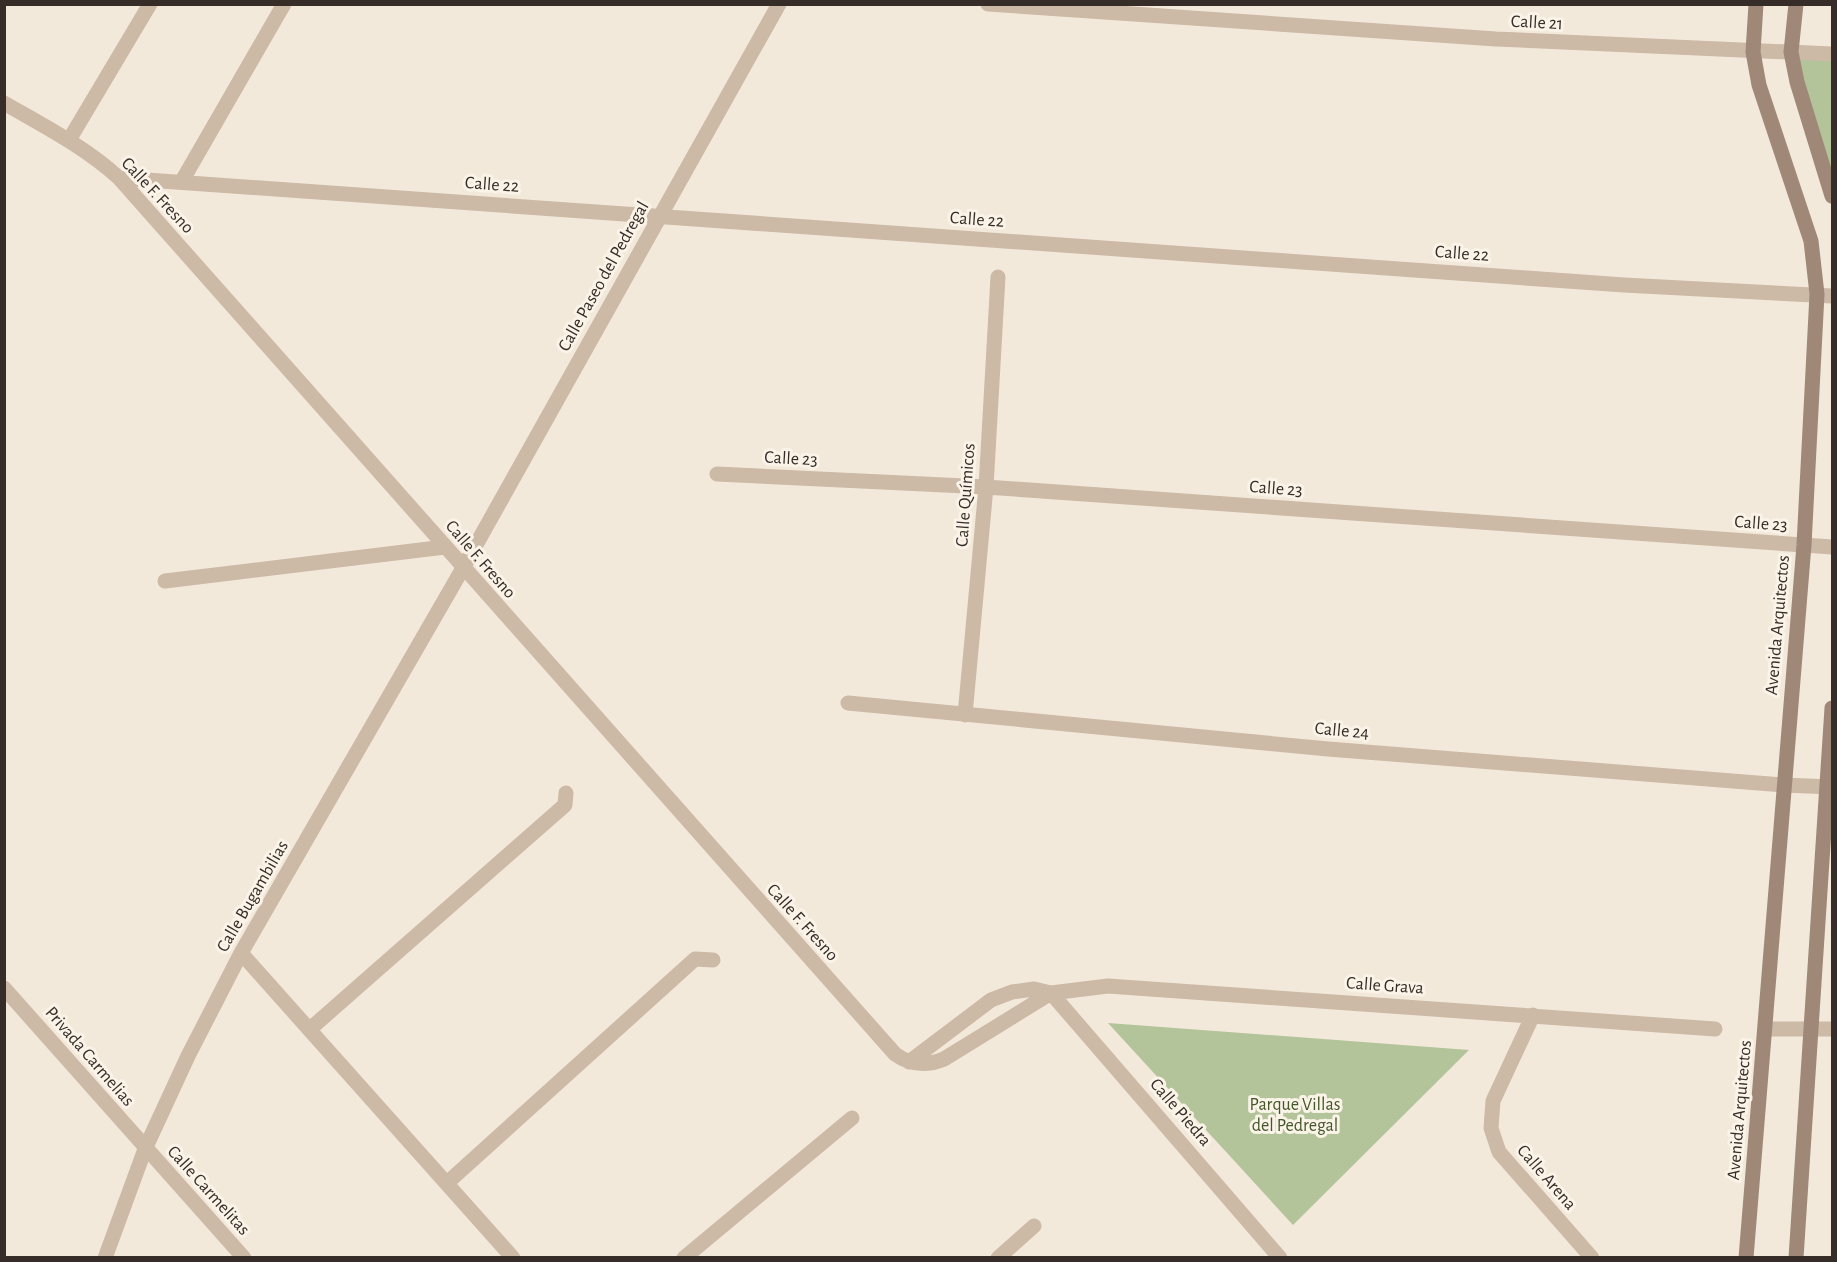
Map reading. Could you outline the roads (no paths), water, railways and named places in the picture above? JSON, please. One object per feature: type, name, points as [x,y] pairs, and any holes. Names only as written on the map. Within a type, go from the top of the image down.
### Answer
[{"type":"street","points":[[69,140],[150,4]]},
{"type":"street","points":[[182,182],[284,4]]},
{"type":"street","name":"Calle Paseo del Pedregal","points":[[463,568],[779,4]]},
{"type":"street","name":"Calle 21","points":[[988,4],[1496,39],[1833,54]]},
{"type":"street","name":"Avenida Arquitectos","points":[[1746,1257],[1825,295],[1811,241],[1759,85],[1754,52],[1756,4]]},
{"type":"street","points":[[1796,4],[1791,52],[1797,82],[1833,196]]},
{"type":"street","name":"Calle F. Fresno","points":[[4,103],[69,140],[98,159],[119,178],[889,1048],[909,1062]]},
{"type":"street","name":"Calle 22","points":[[119,178],[1612,284],[1825,295]]},
{"type":"street","name":"Calle Químicos","points":[[965,715],[986,487],[998,277]]},
{"type":"street","name":"Calle 23","points":[[717,474],[986,487],[1833,547]]},
{"type":"street","points":[[165,581],[445,547]]},
{"type":"street","name":"Calle Bugambilias","points":[[105,1257],[145,1149],[188,1056],[241,953],[463,568]]},
{"type":"street","name":"Calle 24","points":[[848,703],[1339,750],[1829,787]]},
{"type":"street","points":[[1796,1257],[1833,708]]},
{"type":"street","points":[[310,1029],[565,805],[566,793]]},
{"type":"street","points":[[241,953],[513,1257]]},
{"type":"street","points":[[447,1184],[695,959],[713,960]]},
{"type":"street","name":"Calle Grava","points":[[909,1062],[991,1000],[1023,989],[1052,993],[1108,986],[1715,1029]]},
{"type":"street","name":"Privada Carmelias","points":[[4,988],[145,1149]]},
{"type":"street","name":"Calle Grava","points":[[909,1062],[924,1064],[944,1059],[1052,993]]},
{"type":"street","name":"Calle Piedra","points":[[1052,993],[1280,1257]]},
{"type":"street","name":"Calle Arena","points":[[1533,1015],[1493,1101],[1491,1128],[1499,1152],[1592,1257]]},
{"type":"street","points":[[1765,1029],[1833,1029]]},
{"type":"street","points":[[684,1257],[852,1118]]},
{"type":"street","name":"Calle Carmelitas","points":[[145,1149],[244,1257]]},
{"type":"street","points":[[998,1257],[1034,1226]]},
{"type":"park label","name":"Parque Villas del Pedregal","points":[[1295,1114]]}]
